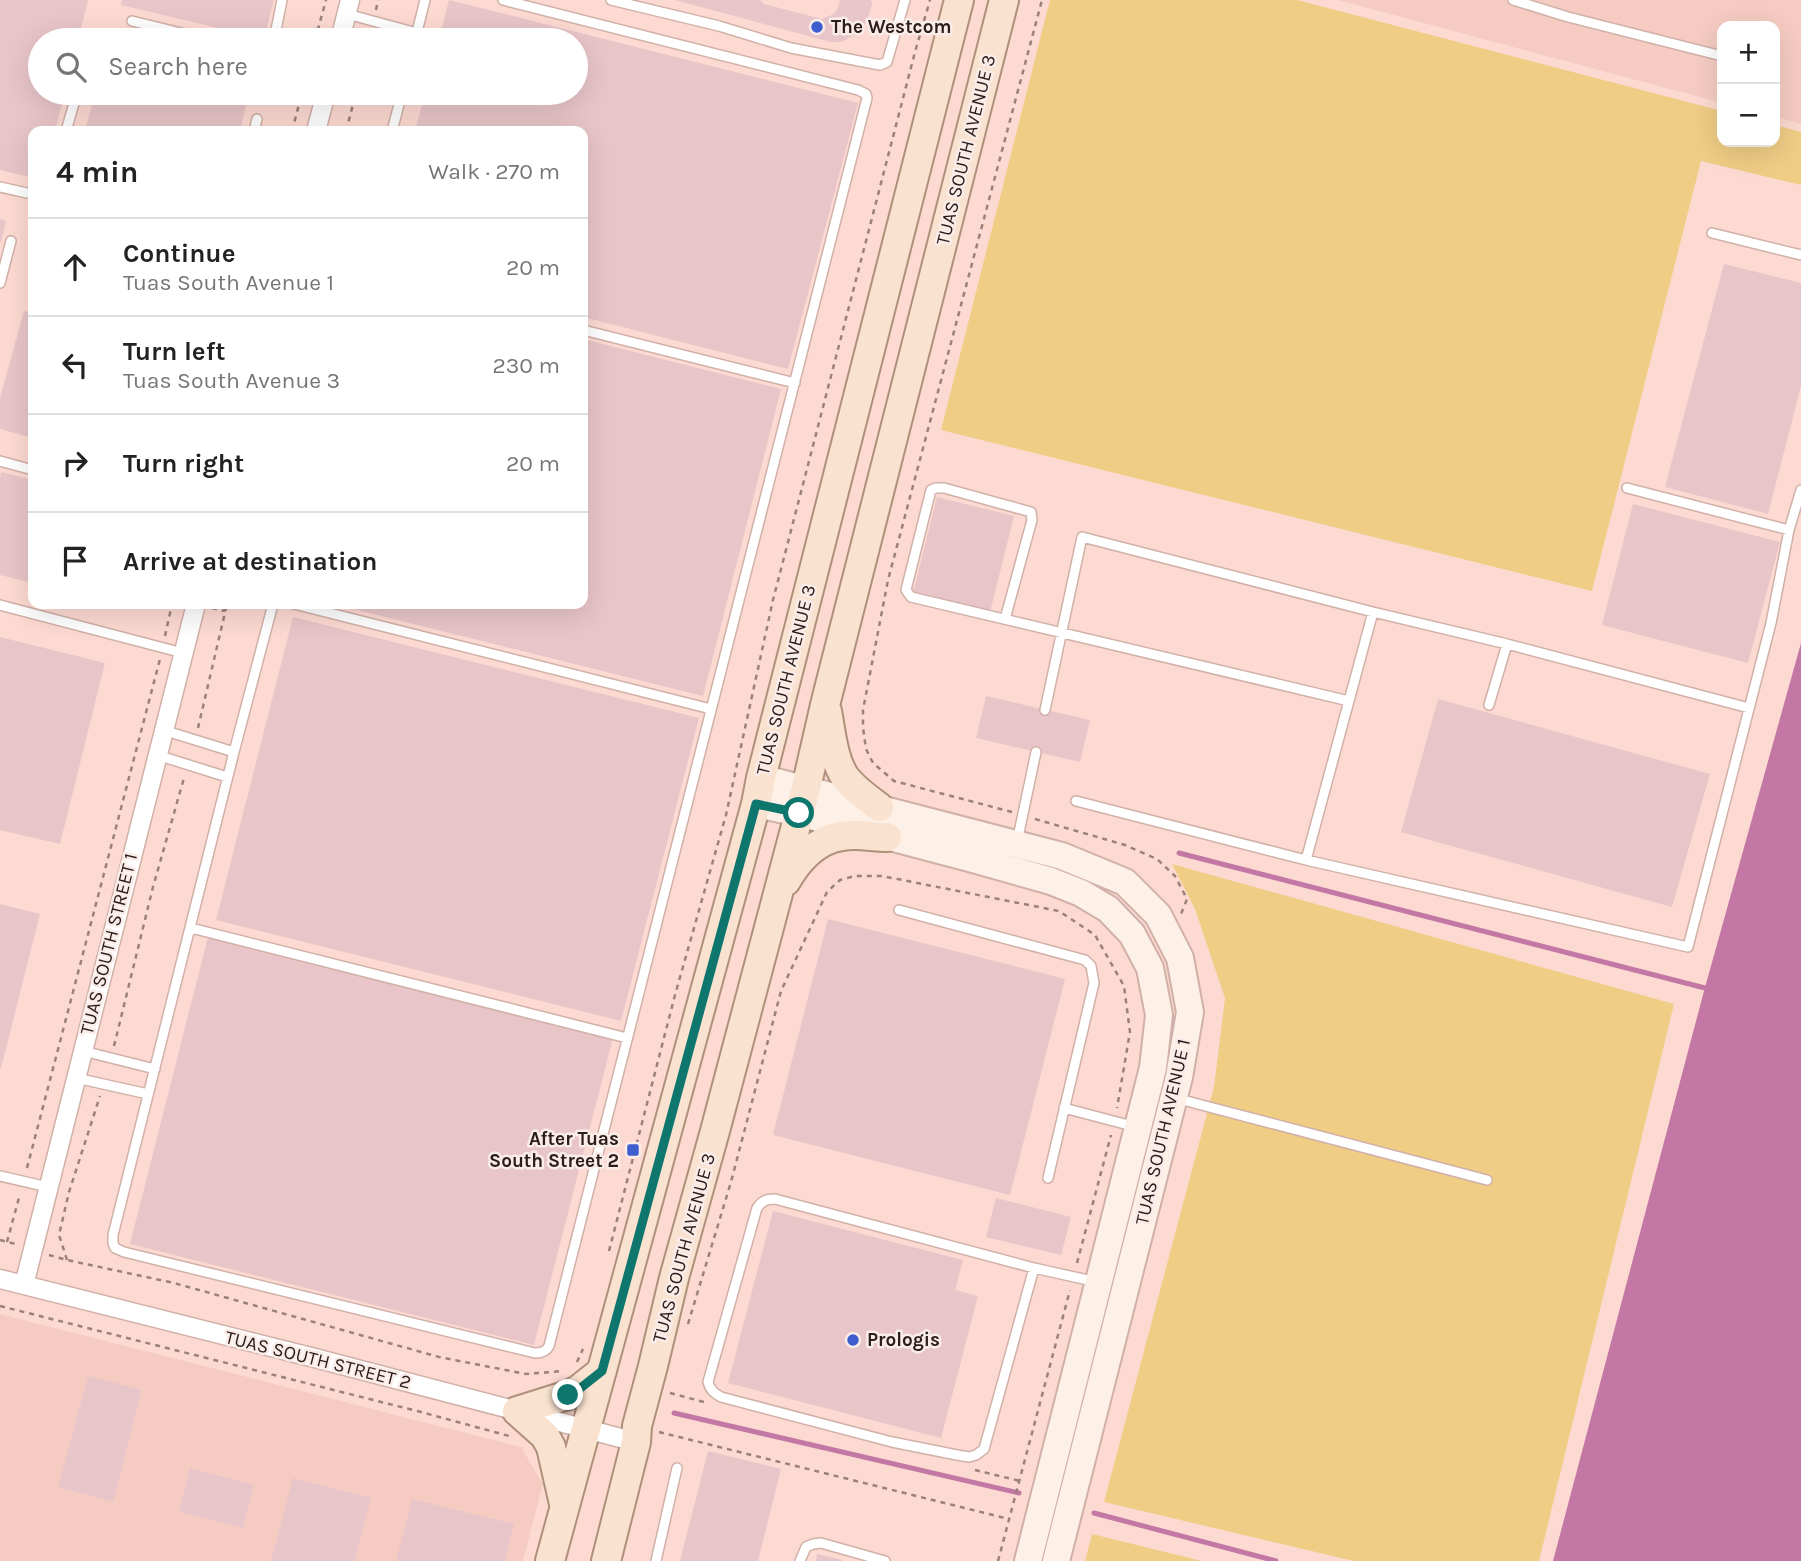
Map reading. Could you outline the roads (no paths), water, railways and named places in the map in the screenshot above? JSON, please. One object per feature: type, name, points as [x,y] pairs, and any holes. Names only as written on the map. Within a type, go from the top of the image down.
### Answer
[{"type":"main road","name":"TUAS SOUTH AVENUE 3","points":[[550,1561],[758,791],[959,0]]},
{"type":"main road","name":"TUAS SOUTH AVENUE 3","points":[[606,1561],[647,1437],[637,1426],[802,801],[1004,0]]},
{"type":"main road","points":[[826,702],[837,760],[853,786],[878,807]]},
{"type":"main road","name":"TUAS SOUTH AVENUE 1","points":[[758,791],[802,801],[878,807],[1062,856],[1125,882],[1158,915],[1180,958],[1190,1013],[1174,1098],[1056,1561]]},
{"type":"main road","name":"TUAS SOUTH AVENUE 1","points":[[802,801],[887,837],[1051,881],[1081,893],[1108,909],[1132,934],[1150,968],[1159,1015],[1153,1068],[1027,1561]]},
{"type":"main road","points":[[776,900],[791,873],[815,846],[841,835],[887,837]]},
{"type":"main road","points":[[513,1423],[578,1390],[602,1371]]},
{"type":"main road","points":[[513,1423],[545,1436],[551,1447],[565,1506]]},
{"type":"street","points":[[343,28],[348,7]]},
{"type":"street","points":[[318,126],[323,105]]},
{"type":"street","name":"TUAS SOUTH STREET 1","points":[[24,1285],[195,609]]},
{"type":"street","name":"TUAS SOUTH STREET 2","points":[[0,1279],[513,1423],[647,1437]]},
{"type":"lane","points":[[276,28],[282,0]]},
{"type":"lane","points":[[418,28],[425,0]]},
{"type":"lane","points":[[271,609],[113,1243],[115,1248],[151,1258],[535,1353],[544,1352],[549,1346],[866,94],[503,0]]},
{"type":"lane","points":[[611,0],[719,26],[791,48],[880,65],[887,62],[905,0]]},
{"type":"lane","points":[[1513,0],[1568,17],[1717,55]]},
{"type":"lane","points":[[348,7],[397,28]]},
{"type":"lane","points":[[132,21],[161,28]]},
{"type":"lane","points":[[67,126],[74,105]]},
{"type":"lane","points":[[393,126],[398,105]]},
{"type":"lane","points":[[255,126],[257,119]]},
{"type":"lane","points":[[0,187],[27,193]]},
{"type":"lane","points":[[1712,233],[1801,255]]},
{"type":"lane","points":[[0,283],[11,241]]},
{"type":"lane","points":[[588,331],[794,383]]},
{"type":"lane","points":[[0,461],[28,469]]},
{"type":"lane","points":[[1005,619],[1031,512],[944,488],[931,490],[906,586],[911,597],[1349,701]]},
{"type":"lane","points":[[1627,488],[1789,530]]},
{"type":"lane","points":[[1076,801],[1306,860],[1688,947],[1771,623],[1789,530],[1801,490]]},
{"type":"lane","points":[[1045,710],[1082,537],[1749,708]]},
{"type":"lane","points":[[0,605],[183,653]]},
{"type":"lane","points":[[314,609],[711,709]]},
{"type":"lane","points":[[1306,860],[1373,612]]},
{"type":"lane","points":[[1489,705],[1507,644]]},
{"type":"lane","points":[[163,730],[234,752]]},
{"type":"lane","points":[[1017,844],[1036,752]]},
{"type":"lane","points":[[157,755],[228,778]]},
{"type":"lane","points":[[899,910],[1085,960],[1091,967],[1094,983],[1048,1178]]},
{"type":"lane","points":[[191,928],[627,1038]]},
{"type":"lane","points":[[83,1051],[155,1069]]},
{"type":"lane","points":[[76,1078],[148,1094]]},
{"type":"lane","points":[[1174,1098],[1487,1180]]},
{"type":"lane","points":[[1064,1108],[1138,1127]]},
{"type":"lane","points":[[0,1176],[48,1186]]},
{"type":"lane","points":[[1034,1268],[984,1449],[976,1455],[969,1457],[892,1442],[721,1397],[713,1393],[708,1382],[757,1208],[767,1199],[1034,1268],[1099,1282]]},
{"type":"lane","points":[[656,1561],[677,1468]]},
{"type":"lane","points":[[800,1561],[806,1547],[821,1543],[885,1561]]},
{"type":"waterway","points":[[1179,853],[1705,988]]},
{"type":"waterway","points":[[674,1413],[1019,1493]]},
{"type":"waterway","points":[[1094,1513],[1276,1561]]},
{"type":"place","name":"The Westcom","points":[[817,27]]},
{"type":"place","name":"After Tuas South Street 2","points":[[633,1150]]},
{"type":"place","name":"Prologis","points":[[853,1340]]}]
